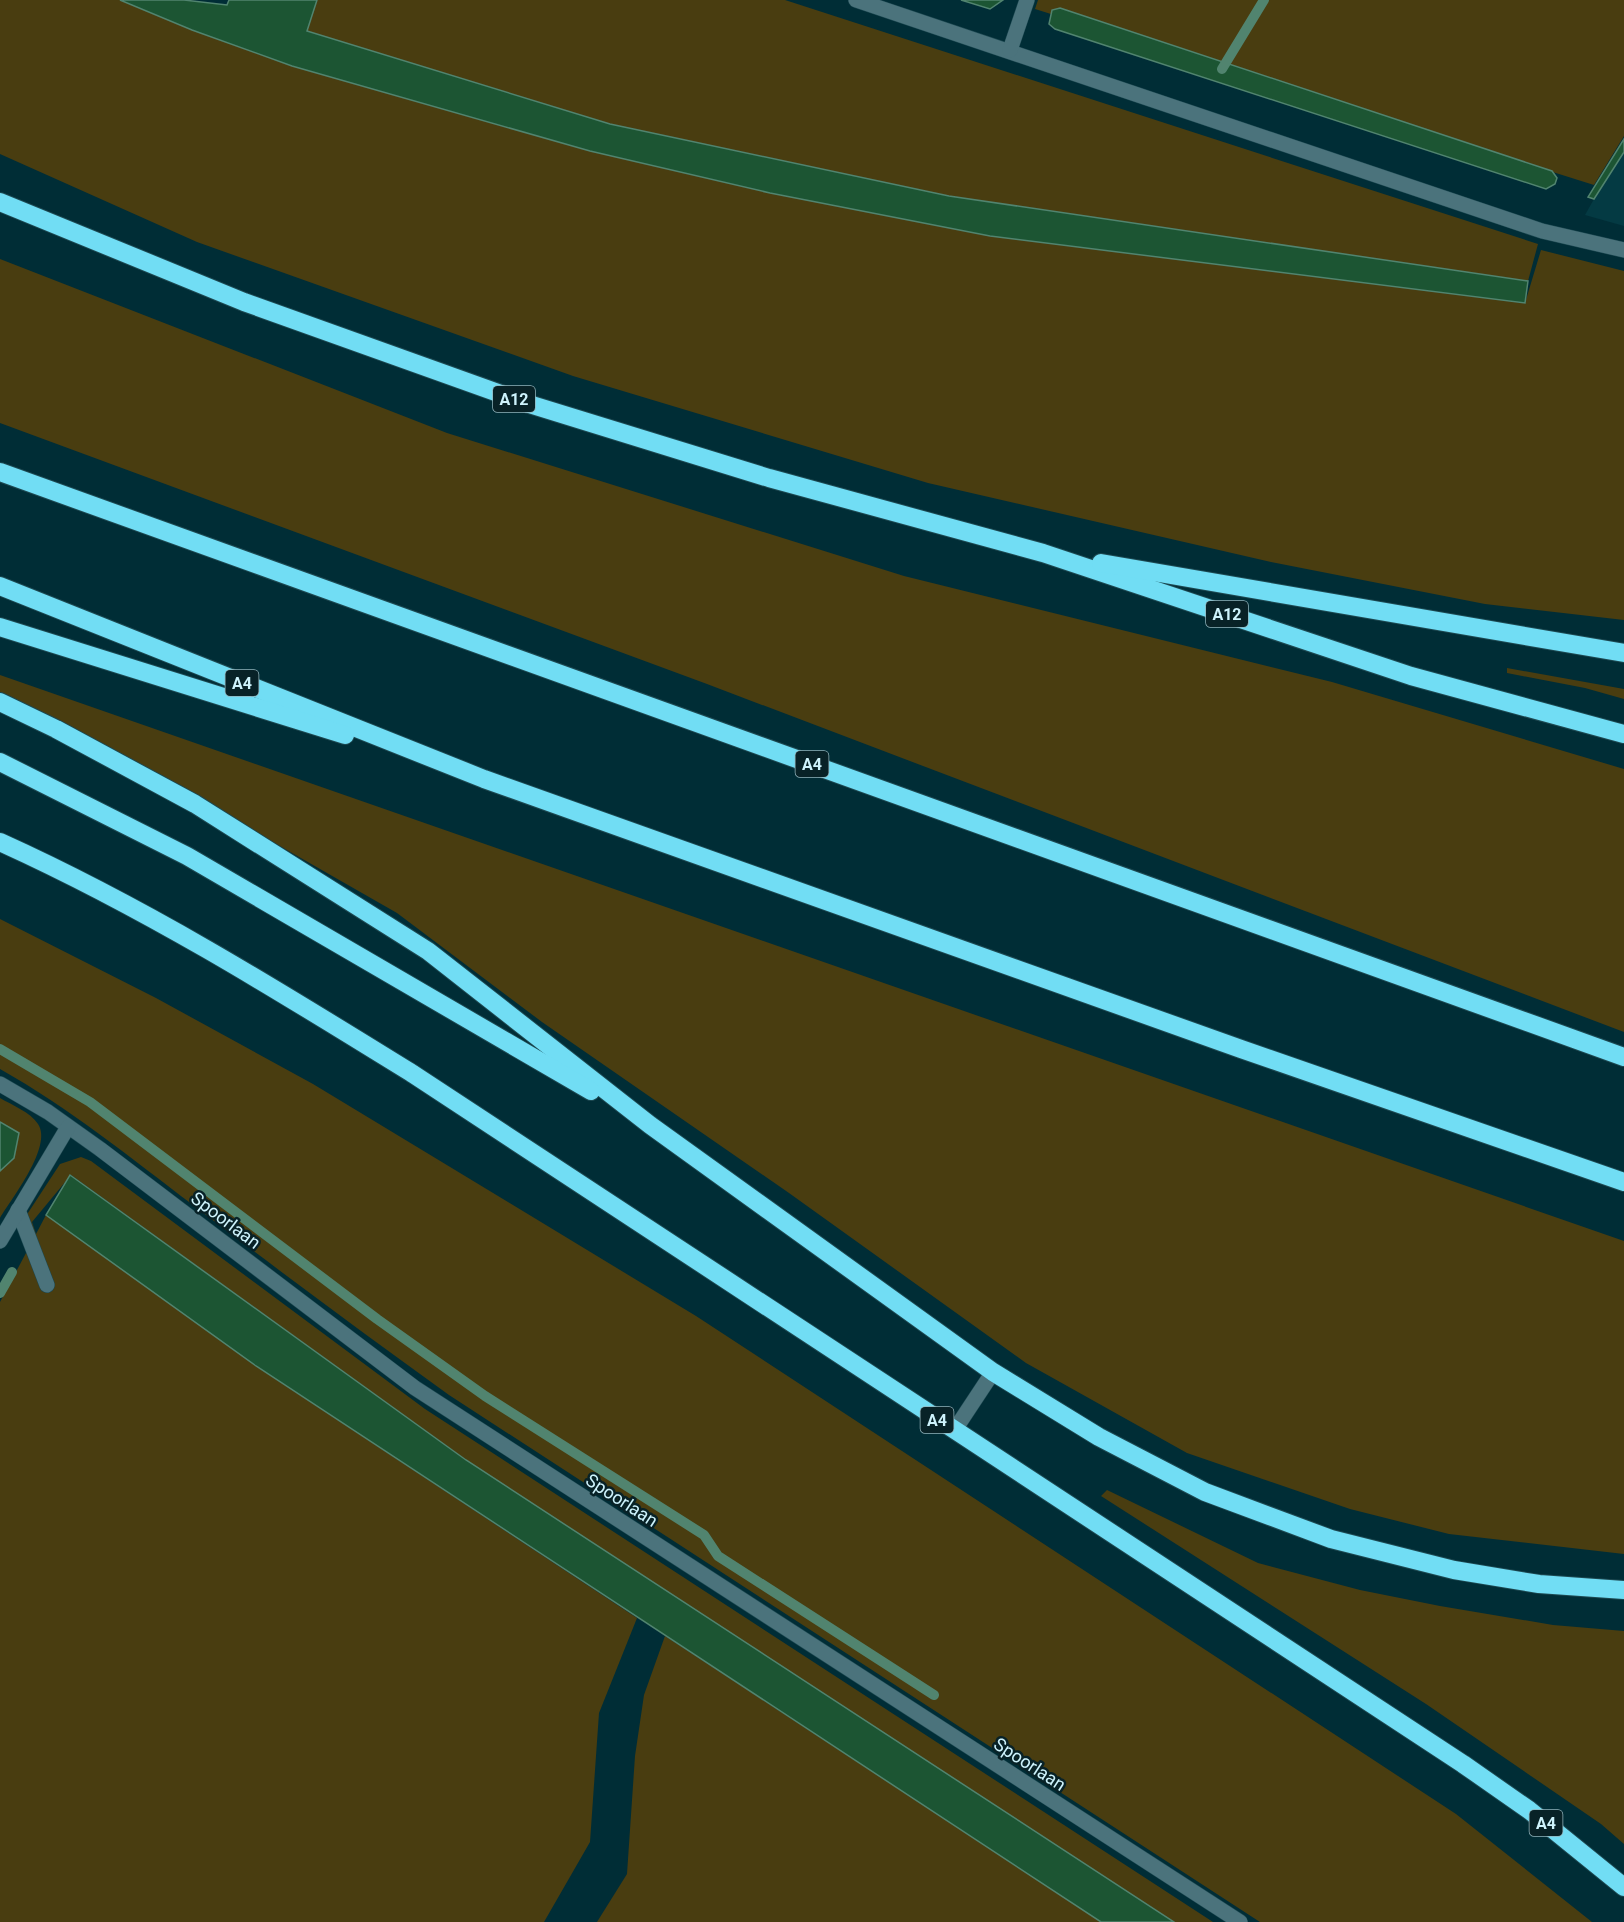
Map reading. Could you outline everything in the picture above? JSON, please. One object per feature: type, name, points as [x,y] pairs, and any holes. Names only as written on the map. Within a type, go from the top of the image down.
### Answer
[{"type":"highway","name":"A12","points":[[0,202],[244,302],[529,404],[769,478],[1043,553],[1411,676],[1624,734]]},
{"type":"highway","name":"A4","points":[[0,472],[1624,1057]]},
{"type":"highway","name":"A12","points":[[1043,553],[1624,653]]},
{"type":"highway","name":"A4","points":[[0,586],[484,779],[1241,1049],[1624,1182]]},
{"type":"highway","points":[[0,627],[484,779]]},
{"type":"highway","points":[[0,702],[56,729],[195,804],[428,951],[650,1125],[993,1372],[1149,1464],[1205,1492],[1266,1516],[1388,1555],[1454,1570],[1539,1584],[1624,1590]]},
{"type":"highway","points":[[0,762],[187,856],[650,1125]]},
{"type":"highway","name":"A4","points":[[0,842],[166,927],[304,1006],[616,1205],[954,1431],[1463,1764],[1538,1817],[1624,1887]]},
{"type":"street","points":[[856,0],[1542,231],[1624,250]]},
{"type":"street","points":[[1010,50],[1027,0]]},
{"type":"street","name":"Spoorlaan","points":[[0,1084],[68,1127],[415,1388],[1240,1922]]},
{"type":"street","points":[[0,1240],[68,1127]]},
{"type":"street","points":[[18,1210],[47,1286]]},
{"type":"street","points":[[954,1431],[993,1372]]},
{"type":"shaded area","points":[[0,0],[120,0],[192,30],[292,66],[590,151],[770,193],[1525,303],[1541,250],[1624,271],[1624,620],[1485,604],[1271,562],[928,483],[573,376],[197,242],[0,154]]},
{"type":"shaded area","points":[[120,0],[184,0],[227,5],[229,0],[317,0],[307,31],[610,124],[949,196],[1528,281],[1525,303],[990,236],[770,193],[590,151],[292,66],[192,30]]},
{"type":"shaded area","points":[[317,0],[785,0],[1538,244],[1528,281],[949,196],[610,124],[306,31]]},
{"type":"shaded area","points":[[961,0],[1003,0],[990,9]]},
{"type":"shaded area","points":[[1038,0],[1624,0],[1624,136],[1594,185],[1035,9]]},
{"type":"shaded area","points":[[1060,8],[1552,171],[1557,178],[1555,184],[1546,189],[1055,29],[1049,24],[1052,10]]},
{"type":"shaded area","points":[[1624,139],[1624,152],[1594,199],[1588,197]]},
{"type":"shaded area","points":[[1624,150],[1624,226],[1585,215]]},
{"type":"shaded area","points":[[0,259],[447,433],[904,576],[1332,682],[1624,769],[1624,1032],[707,684],[0,423]]},
{"type":"shaded area","points":[[1507,668],[1624,689],[1624,699],[1585,688],[1507,673]]},
{"type":"shaded area","points":[[0,675],[1624,1241],[1624,1554],[1449,1534],[1350,1509],[1187,1453],[1026,1363],[789,1193],[542,1022],[397,913],[164,780],[0,698]]},
{"type":"shaded area","points":[[0,919],[156,998],[313,1084],[696,1316],[1456,1814],[1592,1922],[1260,1922],[449,1395],[99,1134],[51,1100],[0,1069]]},
{"type":"shaded area","points":[[0,1098],[30,1116],[38,1124],[41,1134],[36,1158],[0,1218],[0,1171],[14,1158],[19,1133],[0,1122]]},
{"type":"shaded area","points":[[0,1122],[19,1133],[14,1158],[0,1171]]},
{"type":"shaded area","points":[[81,1157],[91,1161],[425,1409],[1213,1922],[1174,1922],[466,1460],[71,1175],[32,1222],[36,1234],[46,1215],[256,1366],[637,1618],[599,1713],[590,1842],[544,1922],[0,1922],[0,1302],[35,1236],[24,1219],[60,1164]]},
{"type":"shaded area","points":[[70,1175],[466,1460],[1174,1922],[1101,1922],[256,1366],[46,1215]]},
{"type":"shaded area","points":[[1107,1490],[1258,1563],[1360,1590],[1440,1606],[1553,1625],[1624,1631],[1624,1844],[1601,1824],[1426,1704],[1101,1496]]},
{"type":"shaded area","points":[[665,1636],[1102,1922],[597,1922],[627,1874],[635,1756],[644,1695]]},
{"type":"waterway","points":[[1222,69],[1264,0]]},
{"type":"waterway","points":[[0,1049],[90,1102],[377,1319],[485,1396],[704,1535],[718,1556],[934,1695]]},
{"type":"waterway","points":[[0,1293],[12,1272]]}]
